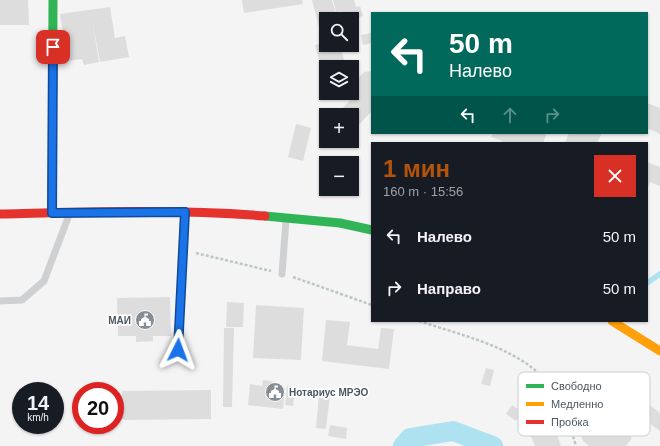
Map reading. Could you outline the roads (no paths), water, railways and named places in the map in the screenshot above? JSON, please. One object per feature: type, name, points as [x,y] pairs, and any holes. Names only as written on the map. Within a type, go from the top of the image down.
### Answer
[{"type":"main road","points":[[52,213],[53,0]]},
{"type":"main road","points":[[0,214],[185,212],[286,218],[317,221],[371,230]]},
{"type":"main road","points":[[614,322],[660,351]]},
{"type":"lane","points":[[178,350],[185,212]]},
{"type":"lane","points":[[0,301],[22,300],[44,281],[70,213]]},
{"type":"lane","points":[[282,274],[286,218]]},
{"type":"waterway","points":[[648,282],[660,274]]},
{"type":"waterway","points":[[403,446],[410,438],[453,431],[493,446]]},
{"type":"place","name":"МАИ","points":[[145,320]]},
{"type":"place","name":"Нотариус МРЭО","points":[[275,392]]}]
